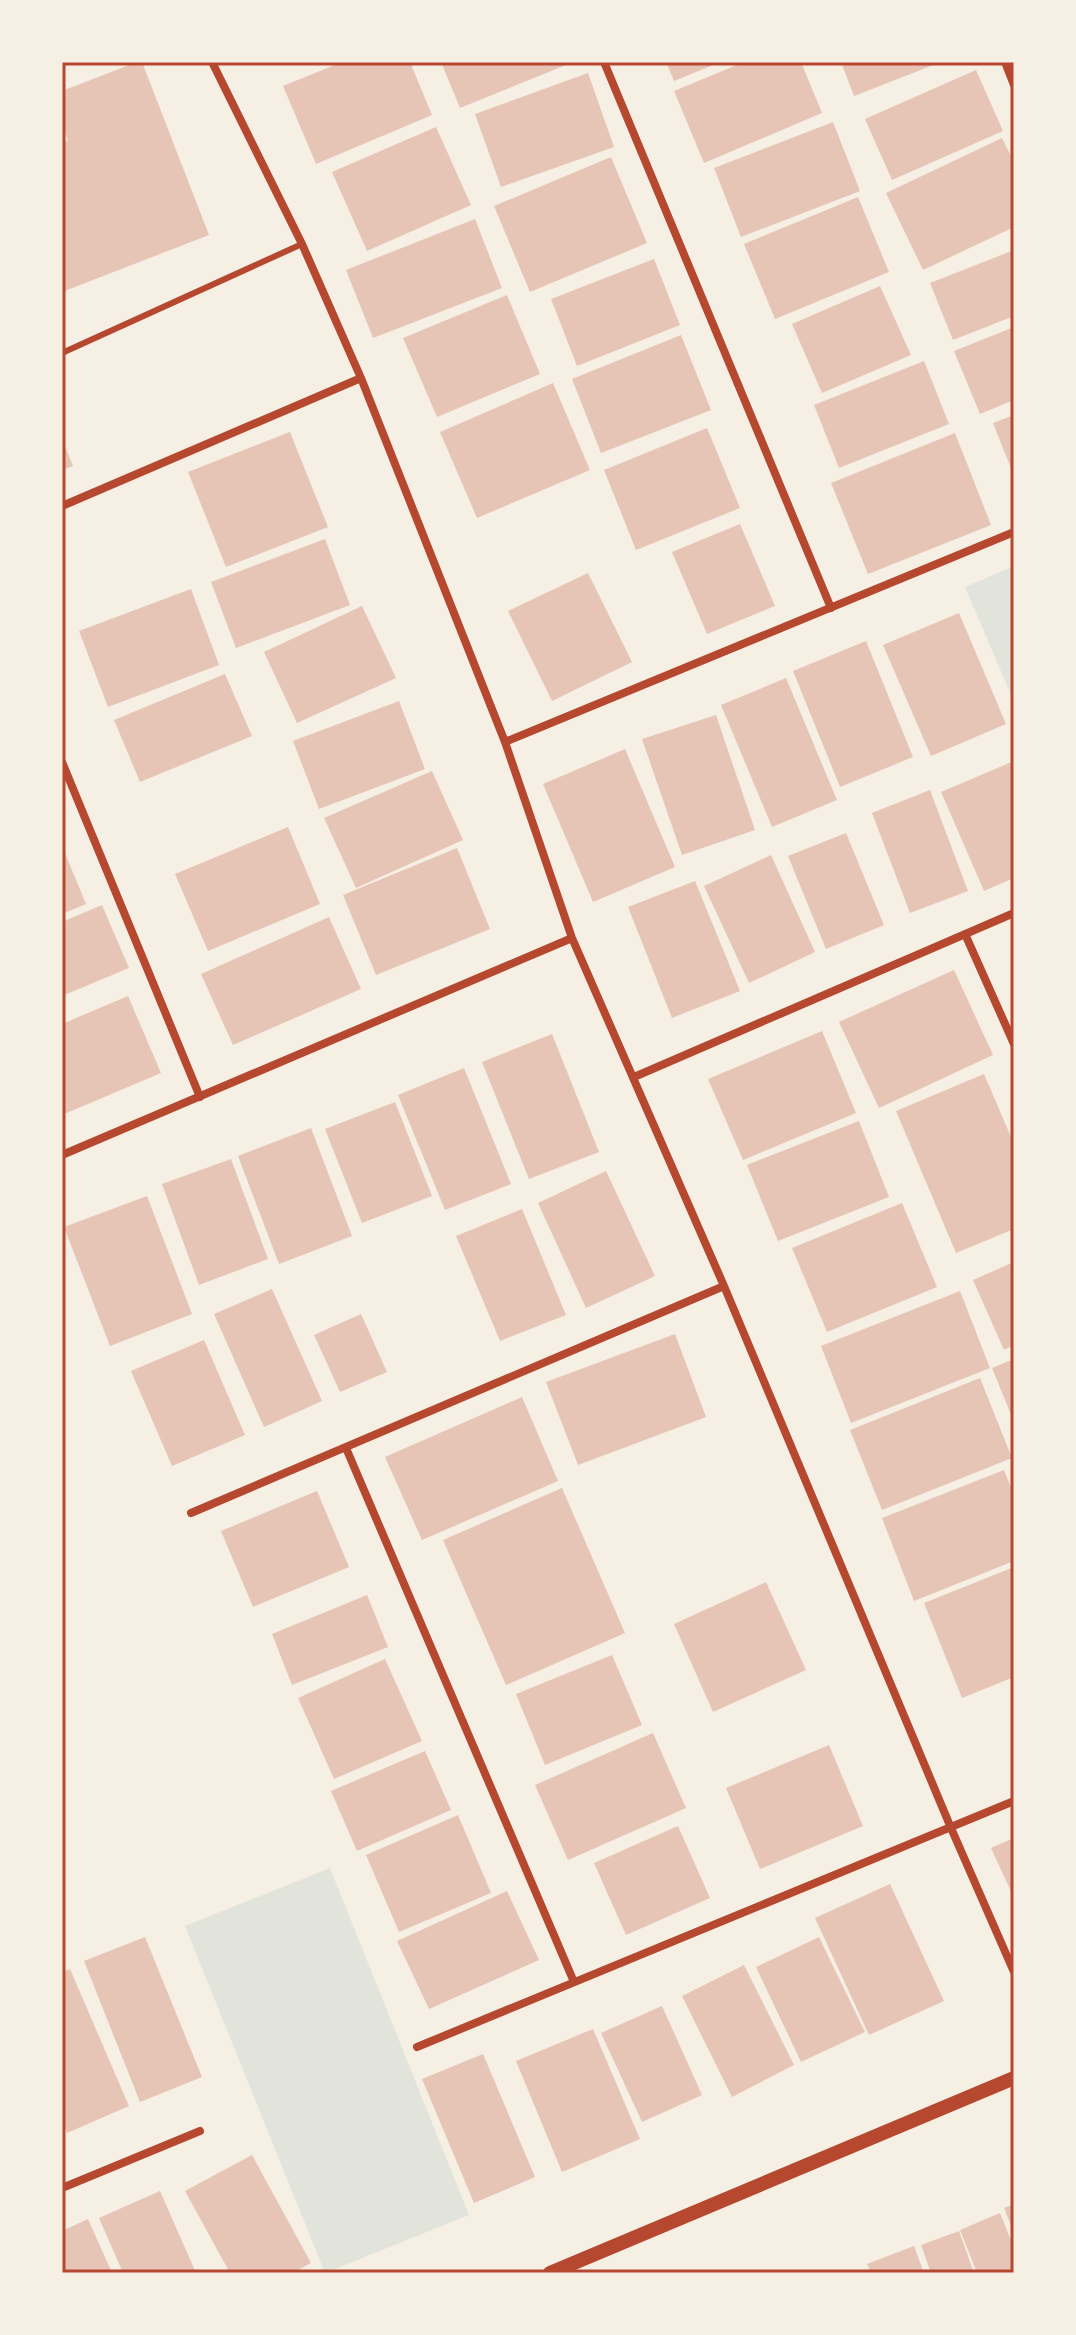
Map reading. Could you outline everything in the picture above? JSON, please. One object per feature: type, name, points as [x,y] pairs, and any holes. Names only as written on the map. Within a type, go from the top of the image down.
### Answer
[{"type":"street","points":[[212,62],[302,244],[361,378],[505,742],[572,938],[724,1286],[1014,1972]]},
{"type":"street","points":[[604,62],[831,608]]},
{"type":"street","points":[[1005,62],[1014,85]]},
{"type":"street","points":[[62,506],[361,378]]},
{"type":"street","points":[[505,742],[1014,532]]},
{"type":"street","points":[[62,762],[200,1097]]},
{"type":"street","points":[[634,1077],[1014,913]]},
{"type":"street","points":[[965,934],[1014,1044]]},
{"type":"street","points":[[62,1155],[572,938]]},
{"type":"street","points":[[191,1513],[724,1286]]},
{"type":"street","points":[[346,1448],[574,1982]]},
{"type":"street","points":[[417,2047],[1014,1801]]},
{"type":"street","points":[[550,2273],[1014,2078]]},
{"type":"street","points":[[62,2188],[200,2131]]},
{"type":"lane","points":[[62,353],[302,244]]},
{"type":"shaded area","points":[[1014,566],[1014,702],[965,587]]},
{"type":"shaded area","points":[[330,1868],[469,2215],[325,2273],[185,1926]]},
{"type":"building","points":[[142,62],[209,235],[62,292],[62,143],[68,140],[62,126],[62,91]]},
{"type":"building","points":[[342,62],[410,62],[432,115],[316,164],[283,86]]},
{"type":"building","points":[[441,62],[565,62],[566,65],[460,108]]},
{"type":"building","points":[[666,62],[721,62],[674,81]]},
{"type":"building","points":[[744,62],[801,62],[822,113],[704,163],[674,91]]},
{"type":"building","points":[[841,62],[941,62],[854,96]]},
{"type":"building","points":[[976,70],[1003,131],[892,180],[865,119]]},
{"type":"building","points":[[588,73],[614,147],[501,187],[475,114]]},
{"type":"building","points":[[833,122],[860,191],[741,237],[714,168]]},
{"type":"building","points":[[436,127],[471,205],[367,251],[332,172]]},
{"type":"building","points":[[1002,138],[1014,162],[1014,227],[923,270],[886,193]]},
{"type":"building","points":[[611,157],[647,243],[530,292],[494,206]]},
{"type":"building","points":[[858,197],[889,272],[775,319],[744,244]]},
{"type":"building","points":[[475,219],[502,288],[373,338],[346,270]]},
{"type":"building","points":[[1014,250],[1014,316],[953,340],[930,283]]},
{"type":"building","points":[[654,259],[680,325],[577,366],[551,299]]},
{"type":"building","points":[[880,286],[911,355],[822,393],[792,324]]},
{"type":"building","points":[[507,295],[540,374],[437,417],[403,338]]},
{"type":"building","points":[[1014,327],[1014,400],[980,414],[954,351]]},
{"type":"building","points":[[681,335],[711,410],[601,453],[572,379]]},
{"type":"building","points":[[924,361],[949,424],[839,468],[814,405]]},
{"type":"building","points":[[553,383],[590,470],[477,518],[440,432]]},
{"type":"building","points":[[1014,415],[1014,476],[993,423]]},
{"type":"building","points":[[707,428],[740,508],[636,550],[604,470]]},
{"type":"building","points":[[290,432],[328,527],[226,567],[188,472]]},
{"type":"building","points":[[955,433],[991,525],[868,574],[831,483]]},
{"type":"building","points":[[62,439],[73,466],[62,470]]},
{"type":"building","points":[[740,524],[775,606],[707,634],[672,552]]},
{"type":"building","points":[[325,539],[350,605],[236,648],[211,582]]},
{"type":"building","points":[[588,573],[632,662],[552,701],[508,611]]},
{"type":"building","points":[[191,589],[219,665],[108,707],[79,631]]},
{"type":"building","points":[[362,606],[396,678],[297,723],[264,652]]},
{"type":"building","points":[[959,613],[1006,724],[931,756],[883,645]]},
{"type":"building","points":[[866,641],[913,757],[840,787],[793,671]]},
{"type":"building","points":[[225,674],[252,736],[140,782],[114,720]]},
{"type":"building","points":[[786,678],[837,800],[772,827],[721,705]]},
{"type":"building","points":[[399,701],[425,769],[319,809],[293,741]]},
{"type":"building","points":[[716,715],[755,830],[682,855],[642,739]]},
{"type":"building","points":[[625,749],[675,867],[593,902],[543,784]]},
{"type":"building","points":[[1014,761],[1014,878],[984,891],[941,792]]},
{"type":"building","points":[[432,771],[463,840],[356,888],[324,818]]},
{"type":"building","points":[[930,790],[968,891],[910,913],[872,813]]},
{"type":"building","points":[[288,827],[320,904],[208,951],[175,874]]},
{"type":"building","points":[[846,833],[884,925],[826,949],[788,856]]},
{"type":"building","points":[[62,846],[86,904],[62,914]]},
{"type":"building","points":[[457,848],[490,929],[376,975],[343,895]]},
{"type":"building","points":[[771,855],[815,952],[749,983],[704,886]]},
{"type":"building","points":[[695,881],[740,991],[672,1018],[628,907]]},
{"type":"building","points":[[102,905],[129,968],[62,996],[62,922]]},
{"type":"building","points":[[329,917],[361,989],[233,1045],[201,974]]},
{"type":"building","points":[[954,970],[993,1055],[879,1108],[839,1022]]},
{"type":"building","points":[[128,996],[161,1073],[62,1115],[62,1024]]},
{"type":"building","points":[[822,1031],[856,1113],[743,1160],[708,1079]]},
{"type":"building","points":[[552,1034],[599,1152],[529,1179],[482,1062]]},
{"type":"building","points":[[464,1068],[511,1184],[445,1210],[398,1095]]},
{"type":"building","points":[[984,1074],[1014,1144],[1014,1229],[956,1253],[896,1111]]},
{"type":"building","points":[[395,1102],[432,1196],[362,1223],[325,1129]]},
{"type":"building","points":[[859,1121],[889,1197],[778,1241],[747,1165]]},
{"type":"building","points":[[311,1128],[352,1236],[279,1264],[238,1156]]},
{"type":"building","points":[[231,1159],[268,1259],[199,1285],[162,1184]]},
{"type":"building","points":[[606,1171],[655,1276],[586,1308],[538,1203]]},
{"type":"building","points":[[147,1196],[192,1314],[110,1346],[64,1227]]},
{"type":"building","points":[[902,1203],[937,1287],[827,1332],[792,1248]]},
{"type":"building","points":[[522,1209],[566,1315],[500,1341],[456,1236]]},
{"type":"building","points":[[1014,1262],[1014,1345],[1004,1350],[973,1280]]},
{"type":"building","points":[[272,1289],[322,1401],[264,1427],[214,1314]]},
{"type":"building","points":[[960,1291],[990,1368],[851,1423],[821,1346]]},
{"type":"building","points":[[361,1314],[387,1372],[340,1392],[314,1335]]},
{"type":"building","points":[[675,1334],[706,1417],[578,1465],[546,1382]]},
{"type":"building","points":[[204,1340],[245,1435],[172,1466],[131,1371]]},
{"type":"building","points":[[1014,1359],[1014,1422],[992,1368]]},
{"type":"building","points":[[980,1378],[1012,1458],[882,1510],[850,1430]]},
{"type":"building","points":[[522,1397],[558,1481],[422,1540],[385,1457]]},
{"type":"building","points":[[1004,1470],[1014,1495],[1014,1561],[914,1601],[882,1518]]},
{"type":"building","points":[[562,1488],[625,1633],[506,1685],[443,1540]]},
{"type":"building","points":[[317,1491],[349,1567],[253,1607],[221,1531]]},
{"type":"building","points":[[1014,1567],[1014,1677],[962,1698],[924,1603]]},
{"type":"building","points":[[766,1582],[806,1670],[713,1712],[674,1624]]},
{"type":"building","points":[[367,1595],[388,1647],[292,1685],[272,1634]]},
{"type":"building","points":[[612,1655],[642,1725],[545,1765],[516,1694]]},
{"type":"building","points":[[385,1659],[422,1741],[334,1779],[298,1698]]},
{"type":"building","points":[[653,1733],[686,1808],[568,1860],[535,1785]]},
{"type":"building","points":[[829,1745],[863,1826],[760,1869],[726,1788]]},
{"type":"building","points":[[425,1751],[451,1810],[357,1851],[331,1791]]},
{"type":"building","points":[[458,1815],[491,1893],[399,1932],[366,1855]]},
{"type":"building","points":[[678,1826],[710,1898],[626,1935],[594,1863]]},
{"type":"building","points":[[1014,1838],[1014,1898],[991,1848]]},
{"type":"building","points":[[890,1884],[944,2001],[869,2035],[815,1918]]},
{"type":"building","points":[[507,1891],[539,1960],[429,2009],[397,1941]]},
{"type":"building","points":[[145,1937],[202,2077],[140,2102],[84,1961]]},
{"type":"building","points":[[819,1937],[865,2032],[801,2062],[756,1967]]},
{"type":"building","points":[[744,1965],[794,2065],[732,2097],[682,1996]]},
{"type":"building","points":[[70,1969],[129,2106],[67,2133],[62,2122],[62,1972]]},
{"type":"building","points":[[662,2006],[702,2095],[642,2122],[601,2033]]},
{"type":"building","points":[[593,2029],[640,2139],[562,2172],[516,2061]]},
{"type":"building","points":[[483,2054],[535,2177],[474,2203],[422,2079]]},
{"type":"building","points":[[252,2155],[311,2263],[292,2273],[230,2273],[185,2191]]},
{"type":"building","points":[[160,2191],[196,2273],[123,2273],[99,2218]]},
{"type":"building","points":[[1014,2204],[1014,2233],[1004,2208]]},
{"type":"building","points":[[1000,2213],[1014,2248],[1014,2273],[977,2273],[960,2230]]},
{"type":"building","points":[[88,2219],[112,2273],[62,2273],[62,2231]]},
{"type":"building","points":[[959,2231],[974,2273],[931,2273],[921,2245]]},
{"type":"building","points":[[914,2246],[924,2273],[871,2273],[867,2264]]}]
